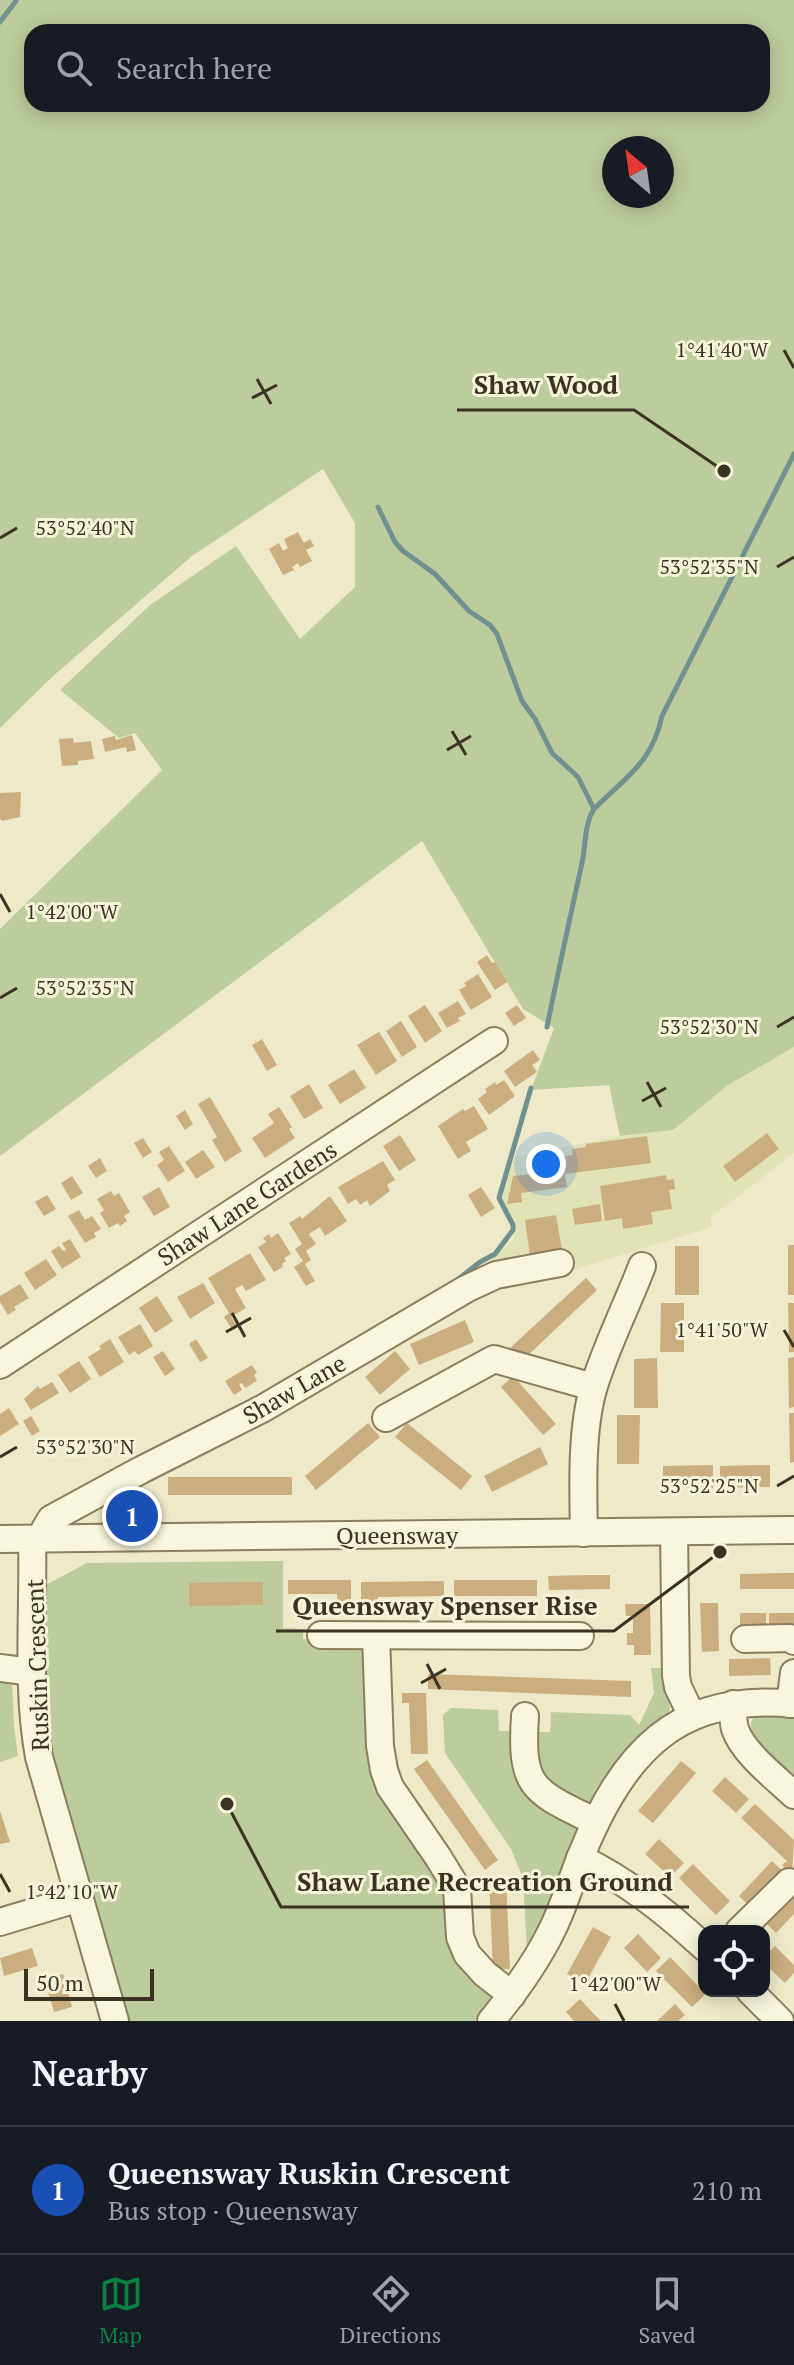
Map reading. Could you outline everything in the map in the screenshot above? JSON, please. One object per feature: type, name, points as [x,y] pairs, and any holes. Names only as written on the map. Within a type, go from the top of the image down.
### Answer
[{"type":"street","name":"Shaw Lane Gardens","points":[[0,1365],[494,1041]]},
{"type":"street","name":"Shaw Lane","points":[[37,1539],[51,1519],[262,1409],[466,1289],[496,1275],[560,1263]]},
{"type":"street","points":[[584,1533],[586,1437],[593,1387],[642,1266]]},
{"type":"street","points":[[386,1418],[494,1359],[593,1387]]},
{"type":"street","name":"Queensway","points":[[0,1539],[794,1530]]},
{"type":"street","points":[[674,1532],[676,1676],[692,1716]]},
{"type":"street","name":"Ruskin Crescent","points":[[37,1539],[32,1672],[35,1734],[115,2021]]},
{"type":"street","points":[[321,1635],[580,1636]]},
{"type":"street","points":[[376,1636],[380,1746],[387,1779],[457,1888],[460,1937],[467,1954],[485,1974],[503,2012]]},
{"type":"street","points":[[745,1639],[790,1638],[794,1641]]},
{"type":"street","points":[[0,1668],[32,1672]]},
{"type":"street","points":[[503,2012],[551,1932],[596,1822],[637,1757],[654,1739],[692,1716],[733,1704],[792,1704],[794,1673]]},
{"type":"street","points":[[733,1704],[735,1730],[740,1740],[794,1795]]},
{"type":"street","points":[[525,1716],[525,1767],[531,1780],[542,1793],[557,1803],[596,1822]]},
{"type":"street","points":[[580,1858],[627,1884],[698,1942]]},
{"type":"street","points":[[745,1925],[789,1882]]},
{"type":"street","points":[[0,1922],[80,1898]]},
{"type":"street","points":[[756,1997],[780,2021]]},
{"type":"green space","points":[[0,0],[794,0],[794,1047],[728,1085],[673,1130],[620,1136],[609,1085],[531,1090],[554,1028],[523,1009],[422,841],[0,1156],[0,929],[162,770],[135,733],[119,738],[60,690],[150,605],[236,546],[300,639],[355,587],[355,523],[323,469],[192,556],[52,677],[0,728]]},
{"type":"green space","points":[[794,1047],[794,1153],[710,1218],[712,1227],[573,1270],[499,1285],[492,1258],[514,1240],[515,1227],[502,1210],[501,1202],[510,1158],[620,1136],[673,1130],[728,1085]]},
{"type":"green space","points":[[283,1561],[283,1628],[303,1629],[303,1639],[347,1642],[372,1651],[375,1718],[430,1861],[489,1989],[490,1998],[475,2021],[124,2021],[41,1726],[40,1588],[87,1563]]},
{"type":"green space","points":[[651,1668],[664,1668],[670,1710],[633,1741],[590,1806],[553,1900],[527,1951],[523,1878],[511,1849],[445,1753],[443,1715],[451,1708],[498,1710],[499,1731],[550,1732],[551,1712],[630,1715],[639,1725],[654,1693]]},
{"type":"green space","points":[[0,1676],[12,1681],[18,1756],[0,1762]]},
{"type":"green space","points":[[757,1711],[794,1711],[794,1779],[766,1754],[751,1731]]},
{"type":"building","points":[[298,532],[304,543],[310,539],[314,546],[306,550],[312,561],[300,567],[298,563],[292,567],[294,570],[283,575],[269,549],[279,543],[283,551],[288,548],[284,539]]},
{"type":"building","points":[[132,735],[136,750],[127,752],[126,747],[105,752],[102,739],[115,736],[116,740]]},
{"type":"building","points":[[73,738],[74,743],[91,741],[94,759],[78,761],[78,765],[62,766],[59,739]]},
{"type":"building","points":[[21,792],[20,817],[2,821],[0,793]]},
{"type":"building","points":[[487,955],[507,982],[495,990],[477,962]]},
{"type":"building","points":[[478,974],[492,997],[471,1010],[459,990]]},
{"type":"building","points":[[458,1001],[466,1014],[447,1028],[438,1013]]},
{"type":"building","points":[[425,1005],[442,1031],[425,1043],[408,1016]]},
{"type":"building","points":[[517,1005],[526,1018],[514,1026],[505,1013]]},
{"type":"building","points":[[401,1021],[417,1047],[402,1057],[386,1031]]},
{"type":"building","points":[[379,1032],[397,1061],[376,1075],[357,1045]]},
{"type":"building","points":[[262,1039],[277,1065],[267,1071],[252,1045]]},
{"type":"building","points":[[533,1050],[540,1060],[532,1065],[537,1072],[515,1087],[504,1071]]},
{"type":"building","points":[[354,1069],[366,1088],[340,1104],[328,1085]]},
{"type":"building","points":[[504,1080],[515,1096],[489,1115],[478,1099],[487,1092],[485,1089]]},
{"type":"building","points":[[309,1084],[323,1108],[304,1119],[290,1096]]},
{"type":"building","points":[[210,1097],[242,1151],[225,1162],[212,1140],[217,1137],[198,1104]]},
{"type":"building","points":[[474,1106],[488,1129],[466,1142],[471,1151],[458,1159],[438,1126],[463,1109],[465,1111]]},
{"type":"building","points":[[279,1107],[295,1138],[265,1158],[252,1138],[274,1123],[268,1114]]},
{"type":"building","points":[[185,1110],[193,1124],[185,1130],[176,1116]]},
{"type":"building","points":[[767,1133],[779,1149],[735,1182],[723,1166]]},
{"type":"building","points":[[400,1135],[416,1160],[399,1171],[383,1146]]},
{"type":"building","points":[[647,1136],[651,1163],[565,1174],[567,1187],[521,1193],[522,1202],[507,1204],[513,1176],[550,1172],[548,1158],[573,1155],[572,1149],[586,1147],[586,1144]]},
{"type":"building","points":[[143,1138],[152,1152],[143,1158],[134,1143]]},
{"type":"building","points":[[169,1146],[185,1171],[168,1182],[157,1165],[164,1160],[159,1152]]},
{"type":"building","points":[[203,1150],[215,1167],[196,1179],[185,1162]]},
{"type":"building","points":[[100,1158],[107,1171],[96,1178],[88,1166]]},
{"type":"building","points":[[383,1161],[395,1180],[387,1185],[390,1191],[370,1206],[367,1200],[360,1205],[356,1199],[348,1204],[338,1187]]},
{"type":"building","points":[[666,1175],[667,1180],[674,1179],[675,1189],[669,1190],[672,1209],[651,1212],[653,1224],[623,1229],[622,1218],[605,1221],[600,1186]]},
{"type":"building","points":[[72,1176],[83,1193],[71,1200],[61,1183]]},
{"type":"building","points":[[159,1187],[170,1207],[154,1216],[142,1197]]},
{"type":"building","points":[[481,1187],[495,1208],[481,1217],[468,1195]]},
{"type":"building","points":[[111,1191],[114,1196],[119,1193],[130,1212],[124,1216],[127,1221],[109,1228],[100,1213],[104,1210],[97,1199]]},
{"type":"building","points":[[47,1195],[56,1209],[44,1216],[35,1202]]},
{"type":"building","points":[[330,1196],[347,1221],[325,1236],[320,1227],[309,1234],[316,1244],[306,1251],[311,1260],[305,1264],[315,1281],[306,1286],[294,1267],[303,1261],[295,1249],[302,1244],[289,1223],[300,1216],[302,1219]]},
{"type":"building","points":[[600,1204],[602,1221],[575,1225],[572,1209]]},
{"type":"building","points":[[79,1210],[85,1220],[92,1216],[101,1229],[94,1233],[96,1237],[85,1243],[68,1216]]},
{"type":"building","points":[[556,1215],[562,1250],[530,1255],[525,1220]]},
{"type":"building","points":[[278,1233],[291,1254],[284,1258],[283,1267],[274,1272],[258,1247],[266,1242],[263,1238],[269,1234],[271,1238]]},
{"type":"building","points":[[70,1239],[81,1257],[62,1269],[51,1251],[59,1246],[66,1250],[62,1243]]},
{"type":"building","points":[[788,1245],[794,1245],[794,1295],[788,1295]]},
{"type":"building","points":[[675,1246],[699,1246],[699,1295],[675,1295]]},
{"type":"building","points":[[250,1253],[266,1280],[246,1291],[242,1285],[235,1289],[246,1308],[231,1317],[237,1326],[232,1329],[224,1317],[229,1313],[208,1278]]},
{"type":"building","points":[[46,1259],[57,1275],[35,1290],[24,1273]]},
{"type":"building","points":[[586,1278],[597,1290],[523,1360],[511,1347]]},
{"type":"building","points":[[203,1283],[215,1303],[190,1319],[177,1297]]},
{"type":"building","points":[[20,1284],[29,1298],[14,1307],[16,1310],[8,1315],[0,1296]]},
{"type":"building","points":[[157,1296],[173,1321],[155,1333],[139,1308]]},
{"type":"building","points":[[661,1303],[684,1303],[684,1352],[660,1352]]},
{"type":"building","points":[[788,1303],[794,1303],[794,1352],[789,1352]]},
{"type":"building","points":[[465,1320],[474,1342],[419,1365],[410,1344]]},
{"type":"building","points":[[140,1324],[153,1346],[138,1355],[135,1351],[129,1355],[118,1337]]},
{"type":"building","points":[[110,1339],[124,1362],[100,1377],[88,1357]]},
{"type":"building","points":[[196,1339],[208,1358],[200,1362],[189,1344]]},
{"type":"building","points":[[163,1351],[175,1369],[165,1376],[153,1357]]},
{"type":"building","points":[[395,1351],[410,1369],[380,1395],[365,1377]]},
{"type":"building","points":[[794,1357],[794,1407],[789,1408],[788,1358]]},
{"type":"building","points":[[657,1358],[658,1408],[634,1408],[634,1359]]},
{"type":"building","points":[[79,1361],[91,1379],[70,1393],[58,1375]]},
{"type":"building","points":[[252,1365],[257,1381],[245,1388],[242,1383],[239,1384],[242,1390],[234,1395],[225,1381]]},
{"type":"building","points":[[513,1376],[556,1424],[543,1435],[501,1387]]},
{"type":"building","points":[[52,1382],[59,1393],[31,1410],[24,1399],[38,1386],[40,1389]]},
{"type":"building","points":[[9,1408],[19,1424],[0,1436],[0,1414]]},
{"type":"building","points":[[789,1413],[794,1413],[794,1462],[790,1463]]},
{"type":"building","points":[[617,1415],[640,1415],[639,1464],[617,1464]]},
{"type":"building","points":[[31,1416],[40,1431],[32,1436],[23,1421]]},
{"type":"building","points":[[368,1423],[380,1437],[316,1490],[305,1476]]},
{"type":"building","points":[[407,1423],[472,1476],[461,1490],[395,1437]]},
{"type":"building","points":[[540,1447],[548,1464],[492,1492],[484,1476]]},
{"type":"building","points":[[713,1465],[713,1488],[663,1488],[663,1466]]},
{"type":"building","points":[[770,1465],[770,1487],[720,1488],[720,1466]]},
{"type":"building","points":[[168,1477],[292,1477],[292,1495],[168,1495]]},
{"type":"building","points":[[794,1573],[794,1589],[740,1589],[740,1574]]},
{"type":"building","points":[[610,1575],[610,1589],[549,1590],[548,1576]]},
{"type":"building","points":[[288,1580],[351,1580],[351,1602],[337,1602],[337,1594],[288,1594]]},
{"type":"building","points":[[454,1580],[537,1580],[537,1596],[454,1596]]},
{"type":"building","points":[[444,1581],[444,1596],[378,1597],[378,1604],[361,1604],[361,1582]]},
{"type":"building","points":[[263,1582],[263,1605],[189,1606],[189,1583]]},
{"type":"building","points":[[700,1603],[718,1603],[719,1651],[702,1652]]},
{"type":"building","points":[[625,1604],[650,1604],[651,1655],[634,1655],[634,1645],[627,1645],[627,1633],[633,1633],[633,1616],[626,1616]]},
{"type":"building","points":[[740,1613],[766,1613],[766,1627],[740,1628]]},
{"type":"building","points":[[769,1613],[794,1613],[794,1626],[769,1627]]},
{"type":"building","points":[[770,1658],[771,1675],[729,1676],[729,1659]]},
{"type":"building","points":[[428,1674],[631,1681],[631,1697],[428,1689]]},
{"type":"building","points":[[402,1693],[426,1693],[428,1754],[411,1754],[409,1703],[402,1703]]},
{"type":"building","points":[[427,1760],[498,1860],[485,1870],[414,1769]]},
{"type":"building","points":[[681,1761],[696,1773],[653,1823],[638,1811]]},
{"type":"building","points":[[725,1777],[749,1799],[736,1813],[712,1791]]},
{"type":"building","points":[[755,1804],[794,1840],[792,1875],[782,1865],[787,1861],[741,1818]]},
{"type":"building","points":[[0,1811],[10,1842],[0,1844]]},
{"type":"building","points":[[659,1839],[684,1863],[670,1877],[645,1854]]},
{"type":"building","points":[[772,1861],[783,1871],[749,1906],[739,1896]]},
{"type":"building","points":[[693,1864],[730,1901],[716,1915],[679,1878]]},
{"type":"building","points":[[506,1878],[510,1969],[493,1970],[489,1879]]},
{"type":"building","points":[[794,1893],[794,1914],[776,1933],[766,1923]]},
{"type":"building","points":[[593,1927],[611,1937],[585,1984],[567,1974]]},
{"type":"building","points":[[638,1934],[661,1958],[647,1972],[624,1948]]},
{"type":"building","points":[[775,1946],[794,1965],[794,1973],[785,1983],[770,1969],[770,1951]]},
{"type":"building","points":[[32,1948],[38,1966],[4,1976],[0,1958]]},
{"type":"building","points":[[670,1957],[698,1986],[698,1997],[703,1997],[692,2007],[656,1971]]},
{"type":"building","points":[[63,1974],[72,2007],[54,2012],[44,1979]]},
{"type":"building","points":[[580,1999],[601,2021],[574,2021],[566,2012]]},
{"type":"building","points":[[675,2004],[685,2015],[678,2021],[657,2021]]},
{"type":"waterway","points":[[0,22],[16,1]]},
{"type":"waterway","points":[[594,809],[636,768],[652,746],[662,716],[794,454]]},
{"type":"waterway","points":[[378,507],[395,542],[403,551],[435,574],[469,611],[490,625],[497,634],[522,701],[552,753],[578,777],[594,809],[587,828],[547,1027]]},
{"type":"waterway","points":[[457,1280],[495,1254],[513,1230],[499,1198],[531,1088]]},
{"type":"place","name":"Shaw Wood","points":[[724,471]]},
{"type":"place","name":"Queensway Ruskin Crescent","points":[[132,1516]]},
{"type":"place","name":"Queensway Spenser Rise","points":[[720,1552]]},
{"type":"place","name":"Shaw Lane Recreation Ground","points":[[227,1804]]}]
